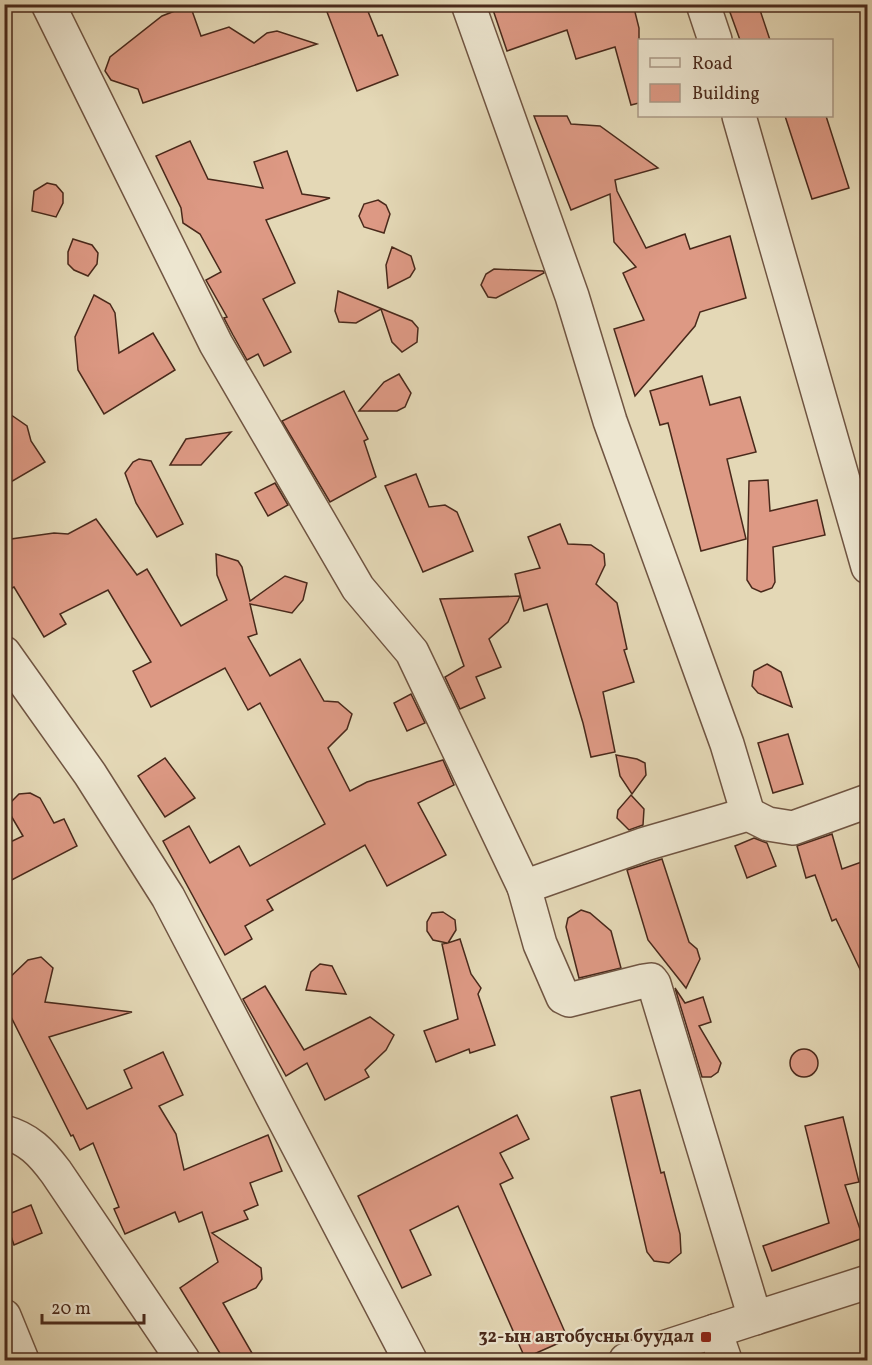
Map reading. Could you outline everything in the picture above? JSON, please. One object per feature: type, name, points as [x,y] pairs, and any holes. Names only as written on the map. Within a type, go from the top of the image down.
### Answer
[{"type":"street","points":[[48,4],[216,344],[358,588],[412,652],[524,887],[540,944],[563,997],[569,1000],[644,981],[651,980],[654,984],[755,1318]]},
{"type":"street","points":[[468,4],[572,296],[610,421],[727,744],[748,814]]},
{"type":"street","points":[[703,4],[715,39]]},
{"type":"street","points":[[739,117],[867,567]]},
{"type":"street","points":[[4,653],[90,774],[168,897],[398,1358]]},
{"type":"street","points":[[524,887],[645,844],[748,814],[768,824],[794,828],[867,801]]},
{"type":"street","points":[[4,1132],[19,1136],[36,1146],[183,1360]]},
{"type":"street","points":[[626,1360],[720,1346],[755,1318],[867,1282]]},
{"type":"street","points":[[4,1316],[22,1360]]},
{"type":"building","points":[[324,4],[365,4],[378,36],[382,35],[398,75],[357,91]]},
{"type":"building","points":[[491,4],[633,4],[639,28],[638,103],[631,105],[615,47],[576,59],[567,30],[507,51]]},
{"type":"building","points":[[727,4],[758,4],[770,39],[740,39]]},
{"type":"building","points":[[190,5],[201,36],[229,27],[254,43],[267,33],[277,31],[317,44],[143,103],[138,89],[111,80],[105,71],[110,57],[162,16]]},
{"type":"building","points":[[534,116],[567,116],[571,124],[600,126],[658,168],[615,180],[617,191],[646,248],[685,234],[690,249],[730,236],[746,298],[700,312],[695,326],[635,396],[614,329],[644,320],[623,273],[636,267],[614,242],[610,194],[571,210]]},
{"type":"building","points":[[785,117],[826,117],[849,188],[812,199]]},
{"type":"building","points":[[190,141],[208,179],[263,188],[254,162],[287,151],[302,194],[330,198],[266,220],[295,283],[263,299],[291,352],[264,366],[258,354],[247,360],[224,318],[227,317],[206,280],[221,272],[200,234],[183,223],[181,208],[156,156]]},
{"type":"building","points":[[47,183],[56,185],[63,193],[63,203],[56,217],[32,211],[34,191]]},
{"type":"building","points":[[378,200],[386,205],[390,214],[384,233],[364,227],[359,216],[364,204]]},
{"type":"building","points":[[73,239],[92,245],[98,253],[97,264],[88,276],[74,270],[68,264],[68,252]]},
{"type":"building","points":[[392,247],[411,256],[415,269],[410,277],[388,288],[386,265]]},
{"type":"building","points":[[494,269],[543,271],[544,273],[496,298],[488,297],[481,285],[486,274]]},
{"type":"building","points":[[338,291],[412,321],[418,328],[417,342],[402,352],[392,342],[381,309],[356,323],[339,322],[335,311]]},
{"type":"building","points":[[94,295],[110,304],[115,313],[119,353],[153,333],[175,370],[104,414],[78,370],[75,337]]},
{"type":"building","points":[[399,374],[411,393],[405,407],[397,411],[359,411],[384,382]]},
{"type":"building","points":[[702,376],[710,405],[740,397],[756,452],[727,459],[746,539],[701,551],[668,423],[660,425],[650,391]]},
{"type":"building","points":[[344,391],[368,439],[364,441],[376,477],[330,502],[282,421]]},
{"type":"building","points":[[4,410],[27,426],[31,441],[45,462],[4,486]]},
{"type":"building","points":[[231,432],[201,465],[170,465],[186,439]]},
{"type":"building","points":[[139,459],[151,461],[183,524],[157,537],[136,503],[125,473],[133,462]]},
{"type":"building","points":[[416,474],[429,507],[445,505],[457,512],[473,551],[423,572],[385,486]]},
{"type":"building","points":[[768,480],[770,511],[817,500],[825,535],[773,547],[775,582],[772,588],[761,592],[752,588],[747,580],[749,481]]},
{"type":"building","points":[[275,483],[288,505],[268,516],[255,493]]},
{"type":"building","points":[[96,519],[137,575],[147,569],[181,626],[227,600],[217,575],[216,554],[238,561],[242,567],[250,601],[285,576],[307,583],[303,600],[292,613],[250,604],[257,634],[248,637],[270,676],[300,659],[324,701],[338,702],[352,714],[347,729],[328,748],[350,791],[367,782],[443,760],[454,785],[418,803],[446,855],[387,886],[365,845],[267,900],[273,910],[245,926],[252,939],[225,955],[163,841],[189,826],[210,863],[239,846],[250,866],[325,824],[260,703],[248,710],[225,668],[151,707],[133,671],[151,662],[108,590],[60,614],[66,624],[44,637],[14,587],[4,592],[4,540],[54,533],[68,534]]},
{"type":"building","points":[[560,524],[568,544],[591,545],[604,554],[605,565],[596,584],[617,603],[627,649],[624,650],[634,682],[603,692],[615,752],[591,757],[547,604],[524,611],[515,574],[540,568],[528,537]]},
{"type":"building","points":[[520,596],[508,622],[489,639],[501,667],[476,677],[485,698],[460,709],[445,677],[464,666],[440,599]]},
{"type":"building","points":[[767,664],[781,672],[792,707],[758,693],[752,686],[754,671]]},
{"type":"building","points":[[411,694],[425,723],[407,731],[394,703]]},
{"type":"building","points":[[788,734],[803,784],[773,793],[758,743]]},
{"type":"building","points":[[616,755],[645,763],[646,775],[632,794],[620,776]]},
{"type":"building","points":[[165,758],[195,798],[165,817],[138,776]]},
{"type":"building","points":[[30,793],[40,798],[54,823],[64,819],[77,846],[4,884],[4,845],[23,836],[10,814],[11,802],[19,794]]},
{"type":"building","points":[[631,795],[644,809],[643,825],[629,830],[617,818],[618,810]]},
{"type":"building","points":[[832,834],[842,869],[867,860],[867,984],[836,919],[832,921],[815,875],[806,878],[797,846]]},
{"type":"building","points":[[754,838],[767,843],[776,866],[747,878],[735,846]]},
{"type":"building","points":[[662,859],[689,942],[697,949],[700,959],[686,988],[648,940],[627,870]]},
{"type":"building","points":[[581,910],[590,913],[611,931],[621,968],[579,978],[566,927],[568,918]]},
{"type":"building","points":[[443,912],[455,920],[456,930],[448,943],[460,939],[471,974],[481,988],[478,994],[495,1045],[470,1053],[469,1049],[436,1062],[424,1031],[458,1019],[442,944],[447,943],[433,940],[427,931],[427,922],[432,913]]},
{"type":"building","points":[[41,957],[53,968],[45,1002],[132,1012],[49,1037],[87,1109],[132,1088],[124,1070],[163,1052],[183,1095],[159,1106],[176,1134],[184,1170],[268,1135],[282,1171],[250,1183],[258,1205],[244,1211],[248,1219],[212,1233],[261,1268],[262,1279],[256,1288],[223,1303],[256,1360],[224,1360],[180,1288],[218,1262],[202,1212],[179,1222],[175,1212],[125,1234],[114,1209],[119,1207],[93,1143],[80,1150],[73,1135],[71,1136],[4,1003],[4,983],[28,960]]},
{"type":"building","points":[[320,964],[332,966],[346,994],[306,990],[311,972]]},
{"type":"building","points":[[265,986],[304,1050],[370,1017],[394,1035],[386,1050],[365,1070],[369,1077],[325,1100],[307,1063],[286,1076],[243,999]]},
{"type":"building","points":[[675,988],[685,1003],[703,997],[711,1022],[699,1026],[721,1063],[718,1072],[711,1077],[702,1077]]},
{"type":"building","points":[[804,1049],[814,1053],[818,1063],[814,1073],[804,1077],[794,1073],[790,1063],[794,1053]]},
{"type":"building","points":[[640,1090],[661,1173],[664,1172],[680,1234],[681,1253],[669,1263],[654,1261],[647,1252],[611,1097]]},
{"type":"building","points":[[517,1115],[529,1139],[500,1153],[513,1178],[500,1184],[568,1339],[525,1358],[458,1206],[410,1230],[431,1275],[402,1288],[358,1196]]},
{"type":"building","points":[[843,1117],[859,1182],[845,1185],[863,1238],[772,1271],[763,1246],[829,1223],[805,1126]]},
{"type":"building","points":[[31,1205],[42,1233],[14,1245],[4,1216]]},
{"type":"place","name":"32-ын автобусны буудал","points":[[706,1337]]}]
